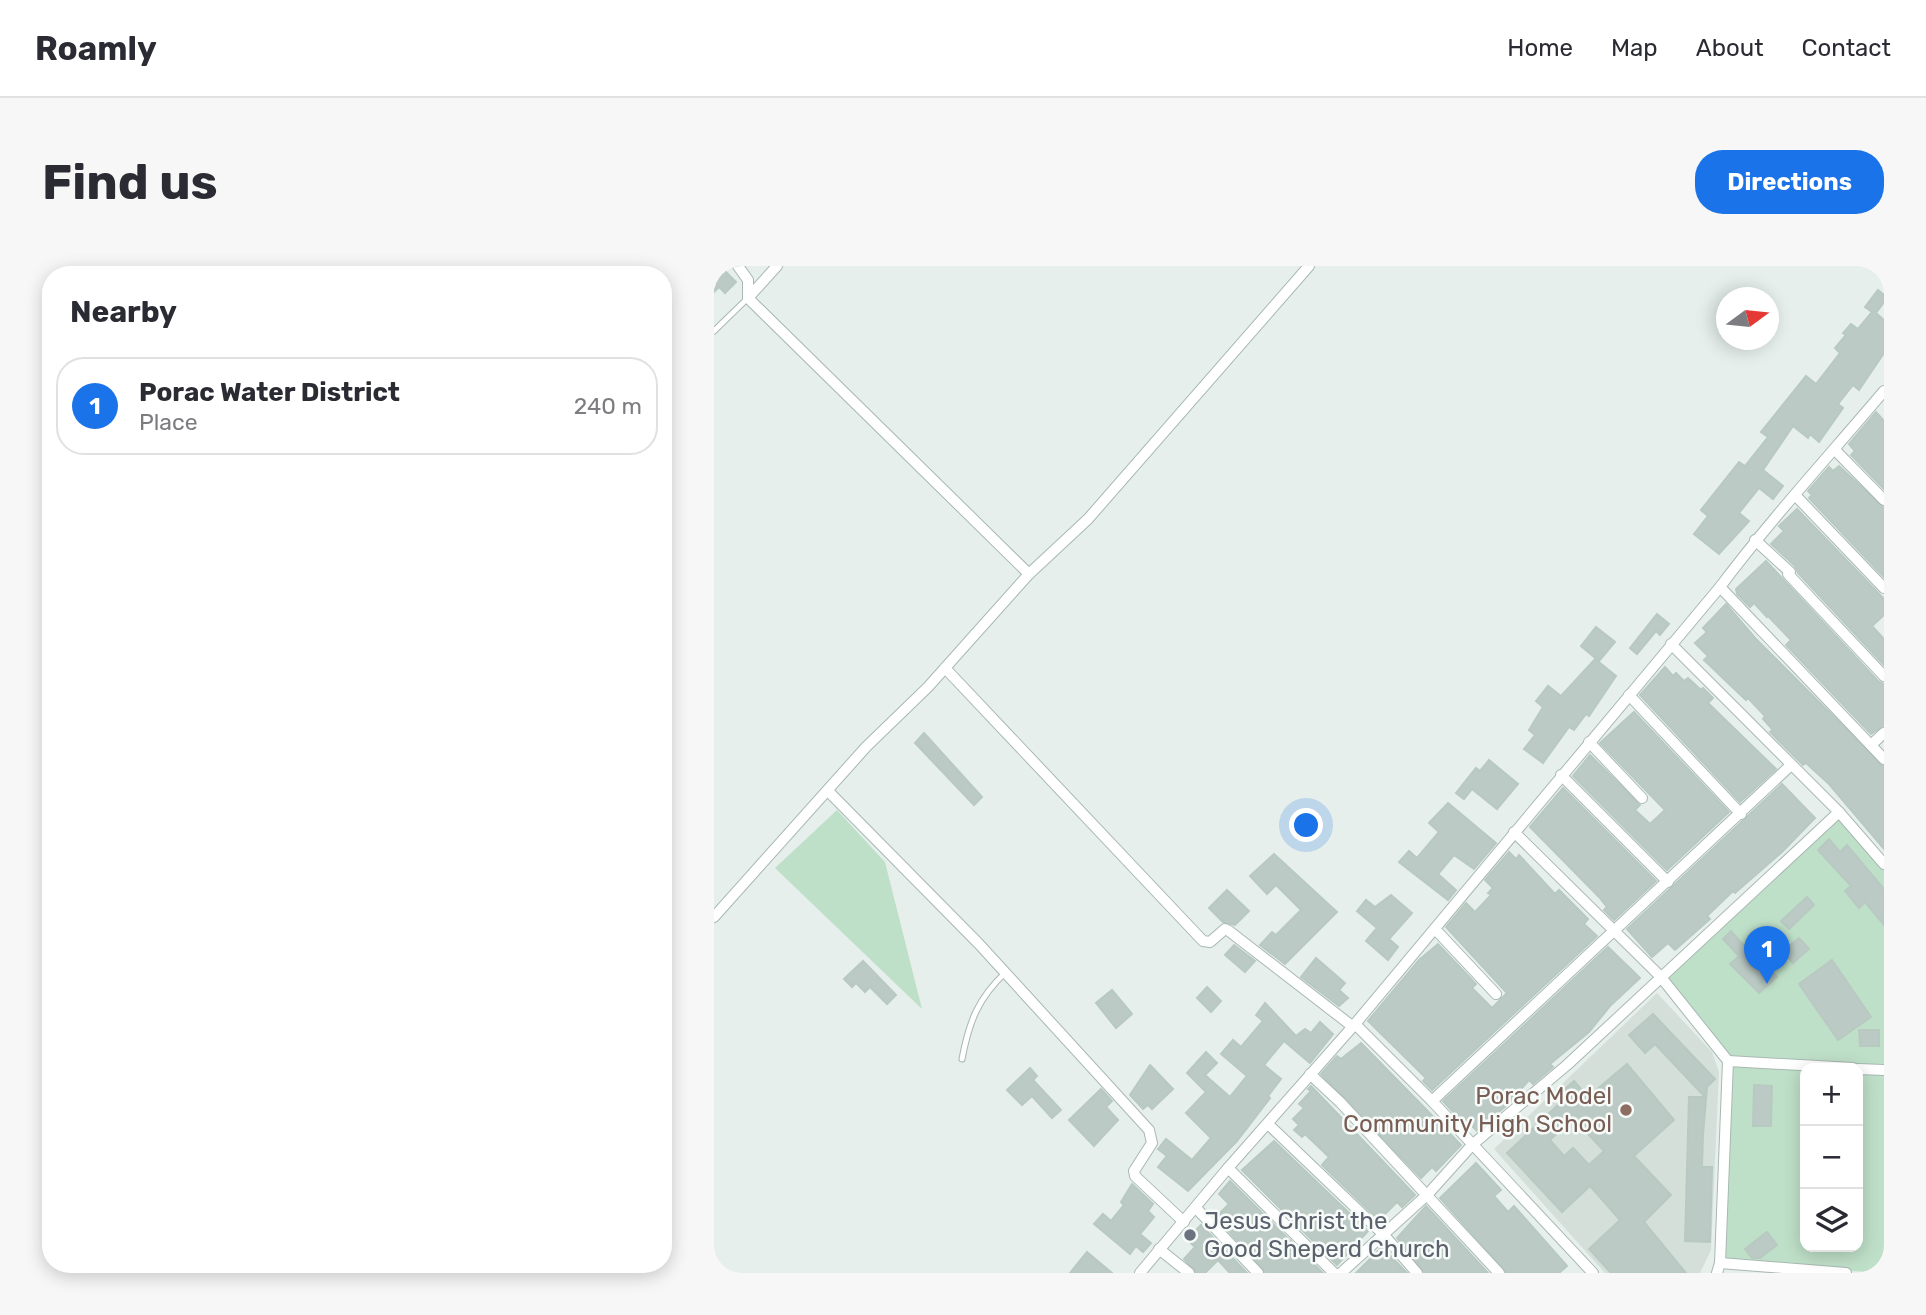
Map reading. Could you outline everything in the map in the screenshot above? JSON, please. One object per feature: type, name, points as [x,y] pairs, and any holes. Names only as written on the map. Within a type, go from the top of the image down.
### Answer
[{"type":"street","points":[[738,266],[748,280],[748,298],[1029,574]]},
{"type":"street","points":[[748,298],[777,266]]},
{"type":"street","points":[[714,917],[829,792],[866,747],[945,668],[1029,574],[1088,519],[1309,266]]},
{"type":"street","points":[[1140,1273],[1435,929],[1720,587],[1755,540],[1882,399]]},
{"type":"street","points":[[1835,450],[1884,500]]},
{"type":"street","points":[[1796,496],[1884,588]]},
{"type":"street","points":[[1755,540],[1790,572],[1788,574],[1884,676]]},
{"type":"street","points":[[1720,587],[1884,760]]},
{"type":"street","points":[[1671,644],[1839,812],[1884,864]]},
{"type":"street","points":[[945,668],[1203,941],[1210,942],[1225,929],[1229,931],[1354,1025],[1432,1101],[1592,1273]]},
{"type":"street","points":[[1629,695],[1741,814]]},
{"type":"street","points":[[1871,745],[1884,733]]},
{"type":"street","points":[[1589,742],[1642,798]]},
{"type":"street","points":[[1432,1101],[1611,931],[1668,883],[1791,765]]},
{"type":"street","points":[[1561,775],[1668,883]]},
{"type":"street","points":[[829,792],[1006,972],[1149,1130],[1152,1143],[1134,1171],[1135,1176],[1184,1222]]},
{"type":"street","points":[[1341,1273],[1428,1194],[1472,1145],[1567,1065],[1839,812]]},
{"type":"street","points":[[1514,832],[1611,931],[1660,976],[1728,1061],[1719,1268],[1846,1273]]},
{"type":"street","points":[[1435,929],[1496,994]]},
{"type":"street","points":[[1728,1061],[1800,1065]]},
{"type":"street","points":[[1863,1069],[1884,1070]]},
{"type":"street","points":[[1310,1074],[1428,1194],[1433,1205],[1499,1273]]},
{"type":"street","points":[[1268,1124],[1383,1234],[1417,1273]]},
{"type":"street","points":[[1228,1168],[1335,1273]]},
{"type":"street","points":[[1196,1208],[1258,1273]]},
{"type":"street","points":[[1159,1249],[1189,1273]]},
{"type":"lane","points":[[714,331],[748,298]]},
{"type":"lane","points":[[962,1059],[974,1012],[991,987],[1006,972]]},
{"type":"shaded area","name":"Porac Model Community High School","points":[[1657,993],[1712,1052],[1719,1072],[1711,1250],[1700,1273],[1605,1273],[1494,1149]]},
{"type":"green space","points":[[837,810],[885,862],[922,1009],[775,868]]},
{"type":"green space","points":[[1839,812],[1884,864],[1884,1273],[1720,1263],[1728,1061],[1660,976]]},
{"type":"building","points":[[714,266],[720,266],[736,282],[725,293],[719,287],[714,292]]},
{"type":"building","points":[[1878,290],[1884,295],[1884,302],[1876,313],[1884,320],[1884,353],[1859,390],[1853,385],[1838,404],[1843,408],[1819,442],[1810,434],[1808,438],[1793,426],[1763,470],[1783,486],[1773,499],[1759,488],[1739,513],[1749,521],[1719,554],[1694,534],[1708,516],[1701,510],[1739,462],[1745,466],[1768,437],[1761,432],[1806,376],[1816,384],[1840,353],[1835,348],[1846,335],[1843,333],[1851,324],[1858,329],[1872,312],[1865,307]]},
{"type":"building","points":[[1876,412],[1884,421],[1884,489],[1851,455],[1855,451],[1849,444]]},
{"type":"building","points":[[1839,466],[1884,508],[1883,576],[1809,498],[1812,495],[1808,491],[1829,467],[1833,471]]},
{"type":"building","points":[[1797,509],[1884,599],[1884,615],[1872,626],[1884,639],[1884,665],[1798,573],[1795,566],[1771,544],[1784,531],[1779,526]]},
{"type":"building","points":[[1766,561],[1878,681],[1884,684],[1884,725],[1871,734],[1786,645],[1791,640],[1754,603],[1750,607],[1737,594],[1736,589]]},
{"type":"building","points":[[1726,604],[1755,638],[1884,767],[1884,849],[1829,784],[1806,763],[1803,765],[1770,732],[1773,730],[1763,719],[1765,716],[1748,698],[1746,700],[1704,660],[1708,656],[1695,643],[1707,632],[1703,628]]},
{"type":"building","points":[[1657,614],[1669,624],[1660,635],[1656,631],[1637,654],[1630,648]]},
{"type":"building","points":[[1596,627],[1615,642],[1599,661],[1581,646]]},
{"type":"building","points":[[1595,659],[1616,676],[1589,716],[1586,714],[1574,730],[1569,727],[1543,763],[1524,749],[1535,735],[1529,730],[1543,707],[1536,701],[1548,686],[1561,696]]},
{"type":"building","points":[[1665,667],[1673,676],[1676,673],[1684,681],[1688,678],[1701,690],[1703,688],[1713,698],[1708,703],[1776,769],[1740,802],[1640,695]]},
{"type":"building","points":[[1634,712],[1729,812],[1667,870],[1573,776],[1590,755],[1640,805],[1635,810],[1650,824],[1665,810],[1600,743]]},
{"type":"building","points":[[924,733],[982,797],[974,805],[915,743]]},
{"type":"building","points":[[1489,760],[1518,784],[1497,809],[1472,789],[1464,799],[1456,793],[1476,768],[1480,771]]},
{"type":"building","points":[[1782,784],[1815,818],[1782,852],[1735,893],[1733,891],[1707,916],[1710,919],[1675,950],[1668,943],[1652,957],[1627,929]]},
{"type":"building","points":[[1563,788],[1656,881],[1614,920],[1604,910],[1607,907],[1599,897],[1530,827]]},
{"type":"building","points":[[1448,803],[1496,843],[1474,869],[1454,855],[1438,874],[1456,890],[1448,900],[1399,862],[1409,851],[1417,858],[1439,832],[1429,823]]},
{"type":"building","points":[[1829,839],[1840,852],[1847,845],[1884,889],[1884,925],[1865,902],[1859,908],[1845,891],[1851,886],[1818,850]]},
{"type":"building","points":[[1509,852],[1516,859],[1519,855],[1555,894],[1559,890],[1588,919],[1584,924],[1597,936],[1432,1090],[1423,1081],[1426,1078],[1368,1021],[1419,960],[1438,944],[1476,984],[1472,988],[1492,1008],[1507,993],[1446,927],[1466,903],[1475,912],[1491,895],[1488,893],[1493,888],[1485,880]]},
{"type":"building","points":[[1274,854],[1337,912],[1285,964],[1260,945],[1272,932],[1276,935],[1301,910],[1276,885],[1267,894],[1250,876]]},
{"type":"building","points":[[1227,890],[1249,911],[1235,925],[1223,922],[1209,908]]},
{"type":"building","points":[[1391,895],[1412,913],[1389,939],[1398,947],[1388,960],[1366,941],[1377,928],[1357,911],[1366,900],[1375,907]]},
{"type":"building","points":[[1807,897],[1814,905],[1789,929],[1781,921]]},
{"type":"building","points":[[1731,931],[1747,949],[1750,946],[1777,977],[1759,993],[1730,964],[1739,956],[1723,939]]},
{"type":"building","points":[[1799,938],[1809,949],[1793,963],[1783,951]]},
{"type":"building","points":[[1234,945],[1255,961],[1245,972],[1225,955]]},
{"type":"building","points":[[1608,947],[1640,978],[1610,1006],[1589,1032],[1550,1064],[1553,1067],[1533,1084],[1529,1080],[1507,1105],[1477,1131],[1471,1125],[1468,1128],[1443,1101]]},
{"type":"building","points":[[1316,958],[1345,983],[1339,990],[1348,998],[1339,1006],[1301,977]]},
{"type":"building","points":[[1832,960],[1871,1017],[1838,1040],[1799,984]]},
{"type":"building","points":[[863,961],[896,995],[887,1004],[870,987],[865,992],[856,983],[852,987],[844,979]]},
{"type":"building","points":[[1207,987],[1221,1001],[1211,1012],[1197,998]]},
{"type":"building","points":[[1112,990],[1132,1014],[1116,1028],[1096,1003]]},
{"type":"building","points":[[1265,1003],[1296,1036],[1305,1029],[1311,1033],[1320,1022],[1333,1034],[1310,1063],[1284,1041],[1264,1065],[1281,1079],[1268,1096],[1270,1098],[1237,1141],[1188,1191],[1158,1167],[1167,1156],[1158,1149],[1166,1139],[1192,1160],[1211,1138],[1186,1113],[1206,1092],[1187,1073],[1206,1052],[1217,1063],[1205,1075],[1230,1097],[1247,1076],[1221,1054],[1233,1040],[1241,1047],[1263,1021],[1256,1015]]},
{"type":"building","points":[[1653,1014],[1715,1079],[1707,1087],[1702,1167],[1712,1167],[1710,1242],[1685,1241],[1689,1097],[1705,1097],[1655,1044],[1645,1053],[1629,1035]]},
{"type":"building","points":[[1859,1030],[1879,1030],[1879,1046],[1860,1046]]},
{"type":"building","points":[[1361,1043],[1461,1145],[1436,1171],[1432,1167],[1421,1178],[1321,1074],[1337,1056],[1341,1059]]},
{"type":"building","points":[[1627,1064],[1674,1120],[1634,1156],[1671,1195],[1644,1222],[1686,1273],[1611,1273],[1589,1249],[1620,1220],[1590,1186],[1562,1212],[1507,1153],[1561,1102],[1556,1097],[1574,1081],[1588,1097]],"holes":[[[1573,1118],[1604,1151],[1589,1165],[1573,1148],[1564,1156],[1550,1140]]]},
{"type":"building","points":[[1150,1065],[1173,1089],[1152,1109],[1148,1105],[1143,1109],[1130,1095]]},
{"type":"building","points":[[1030,1068],[1037,1076],[1033,1080],[1061,1110],[1052,1118],[1032,1096],[1022,1105],[1007,1090]]},
{"type":"building","points":[[1754,1085],[1772,1086],[1771,1126],[1753,1126]]},
{"type":"building","points":[[1311,1086],[1415,1195],[1402,1207],[1397,1202],[1379,1220],[1322,1165],[1329,1157],[1305,1134],[1302,1137],[1294,1130],[1299,1125],[1293,1119],[1304,1108],[1299,1104],[1311,1091],[1308,1089]]},
{"type":"building","points":[[1101,1089],[1112,1101],[1106,1107],[1118,1120],[1094,1146],[1069,1120]]},
{"type":"building","points":[[1274,1141],[1368,1231],[1337,1265],[1242,1170]]},
{"type":"building","points":[[1476,1163],[1501,1190],[1494,1196],[1508,1212],[1514,1206],[1567,1266],[1559,1273],[1507,1273],[1440,1198]]},
{"type":"building","points":[[1230,1181],[1323,1273],[1266,1273],[1216,1217],[1229,1204],[1219,1194]]},
{"type":"building","points":[[1132,1184],[1153,1204],[1148,1211],[1154,1217],[1140,1234],[1151,1243],[1143,1252],[1136,1246],[1130,1254],[1094,1224],[1103,1214],[1111,1221],[1124,1205],[1121,1202]]},
{"type":"building","points":[[1426,1206],[1488,1273],[1425,1273],[1397,1238]]},
{"type":"building","points":[[1201,1225],[1247,1273],[1230,1273],[1218,1260],[1205,1273],[1197,1273],[1184,1259],[1195,1247],[1183,1236],[1190,1228],[1194,1232]]},
{"type":"building","points":[[1767,1232],[1777,1245],[1760,1258],[1752,1258],[1745,1249]]},
{"type":"building","points":[[1382,1247],[1407,1273],[1356,1273]]},
{"type":"building","points":[[1087,1252],[1112,1273],[1070,1273]]},
{"type":"place","name":"Porac Water District","points":[[1767,984]]},
{"type":"place","name":"Porac Model Community High School","points":[[1626,1110]]},
{"type":"place","name":"Jesus Christ the Good Sheperd Church","points":[[1190,1235]]}]
